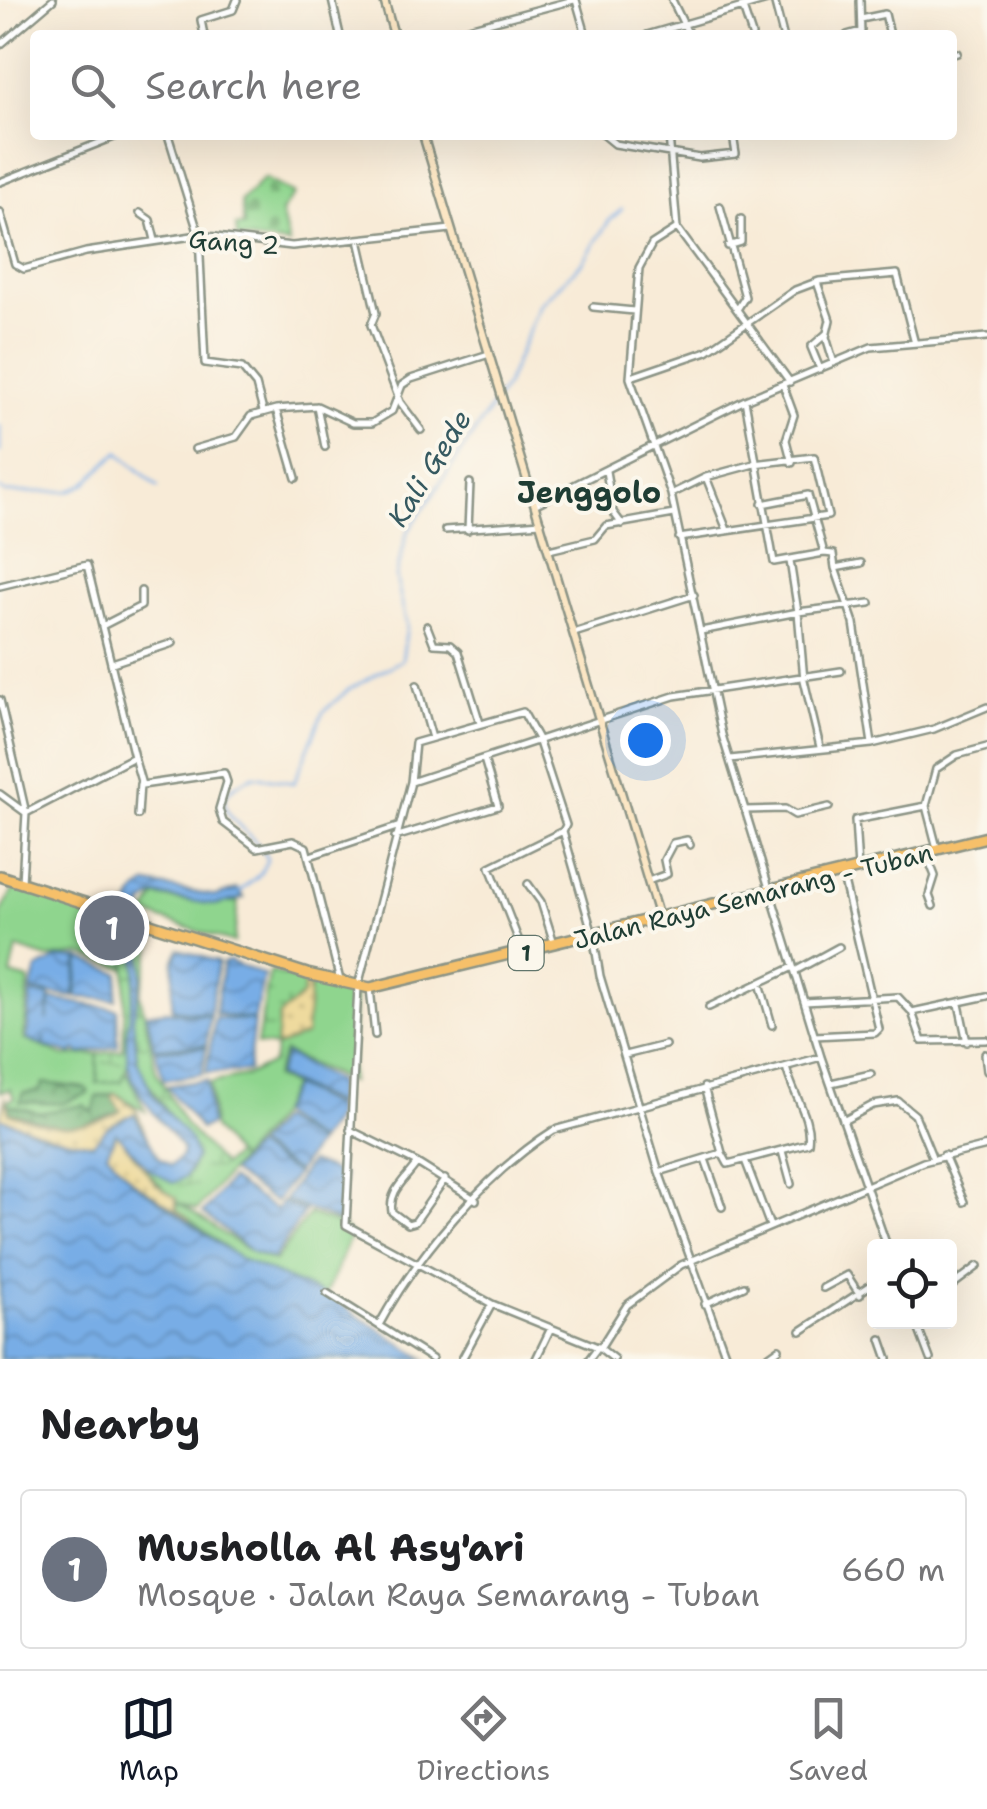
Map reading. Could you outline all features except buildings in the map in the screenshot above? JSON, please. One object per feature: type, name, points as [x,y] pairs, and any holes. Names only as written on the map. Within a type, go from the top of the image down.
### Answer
[{"type":"highway","name":"Jalan Raya Semarang - Tuban","points":[[0,876],[341,983],[370,988],[987,838]]},
{"type":"main road","points":[[384,0],[393,30]]},
{"type":"main road","points":[[424,140],[659,919]]},
{"type":"street","points":[[0,45],[54,0]]},
{"type":"street","points":[[203,30],[201,20],[234,10],[237,0]]},
{"type":"street","points":[[332,0],[339,30]]},
{"type":"street","points":[[478,30],[493,28],[553,3],[575,0],[584,30]]},
{"type":"street","points":[[672,0],[687,30]]},
{"type":"street","points":[[665,30],[771,0],[781,30]]},
{"type":"street","points":[[860,0],[861,30]]},
{"type":"street","points":[[743,8],[750,30]]},
{"type":"street","points":[[861,19],[885,14],[889,30]]},
{"type":"street","points":[[0,182],[105,140]]},
{"type":"street","points":[[170,140],[198,234],[205,364],[242,368],[256,385],[263,411]]},
{"type":"street","points":[[610,140],[672,154],[730,157],[737,150],[734,140]]},
{"type":"street","points":[[670,140],[676,228],[750,324],[786,384],[794,416],[787,432],[792,463]]},
{"type":"street","points":[[720,206],[744,297],[738,308]]},
{"type":"street","name":"Gang 2","points":[[0,212],[15,264],[24,270],[198,234],[271,246],[451,229]]},
{"type":"street","points":[[140,213],[150,220],[155,240]]},
{"type":"street","points":[[728,246],[740,242],[741,219]]},
{"type":"street","points":[[676,228],[659,236],[643,256],[634,311],[630,378],[670,494],[712,692],[768,892],[864,1188],[885,1239]]},
{"type":"street","points":[[359,240],[376,312],[370,322],[399,396],[421,430]]},
{"type":"street","points":[[630,378],[707,351],[795,290],[817,282],[898,274],[914,340]]},
{"type":"street","points":[[817,282],[830,320],[826,334],[834,363]]},
{"type":"street","points":[[593,306],[634,311]]},
{"type":"street","points":[[820,369],[811,347],[826,334]]},
{"type":"street","points":[[536,504],[745,400],[871,348],[914,340],[987,337]]},
{"type":"street","points":[[195,449],[236,437],[248,419],[276,409],[318,406],[354,423],[372,423],[392,411],[411,379],[490,354]]},
{"type":"street","points":[[745,400],[774,562],[832,554],[854,622],[872,744]]},
{"type":"street","points":[[318,406],[325,447]]},
{"type":"street","points":[[276,409],[296,478]]},
{"type":"street","points":[[670,494],[706,477],[754,464],[816,459],[828,514],[678,538]]},
{"type":"street","points":[[606,471],[613,512],[623,525]]},
{"type":"street","points":[[706,477],[728,531]]},
{"type":"street","points":[[468,530],[470,483]]},
{"type":"street","points":[[762,504],[806,494],[817,518],[824,553]]},
{"type":"street","points":[[550,550],[595,539],[606,526],[674,514]]},
{"type":"street","points":[[445,530],[542,523]]},
{"type":"street","points":[[790,561],[804,680],[820,747]]},
{"type":"street","points":[[834,568],[860,563]]},
{"type":"street","points":[[0,586],[87,565],[140,784],[138,815]]},
{"type":"street","points":[[102,626],[141,606],[141,591]]},
{"type":"street","points":[[574,633],[694,595]]},
{"type":"street","points":[[701,630],[870,603]]},
{"type":"street","points":[[427,626],[434,644],[450,644],[458,652],[480,723]]},
{"type":"street","points":[[112,662],[173,643]]},
{"type":"street","points":[[410,782],[674,696],[804,680],[841,671]]},
{"type":"street","points":[[417,685],[432,738]]},
{"type":"street","points":[[0,700],[26,813],[22,882]]},
{"type":"street","points":[[730,758],[872,744],[934,729],[987,707]]},
{"type":"street","points":[[524,953],[490,868],[562,831],[566,824],[538,739],[520,711],[411,748],[410,782],[358,986],[346,1226],[492,1304],[599,1347],[614,1359]]},
{"type":"street","points":[[938,850],[926,806],[936,768],[957,756],[987,748]]},
{"type":"street","points":[[26,813],[134,756]]},
{"type":"street","points":[[395,837],[498,806],[484,758]]},
{"type":"street","points":[[140,784],[224,773],[221,817],[258,848],[298,841],[310,856],[341,983]]},
{"type":"street","points":[[0,794],[26,813]]},
{"type":"street","points":[[858,869],[853,822],[926,806]]},
{"type":"street","points":[[746,810],[784,809],[795,814],[829,808]]},
{"type":"street","points":[[310,856],[397,827]]},
{"type":"street","points":[[562,831],[593,935],[597,966],[659,1172],[727,1359]]},
{"type":"street","points":[[648,881],[667,874],[664,860],[673,844],[687,840],[690,845]]},
{"type":"street","points":[[926,853],[935,876],[929,895],[933,906]]},
{"type":"street","points":[[814,1036],[878,1032],[842,873]]},
{"type":"street","points":[[528,884],[542,902],[554,946]]},
{"type":"street","points":[[709,1008],[839,947]]},
{"type":"street","points":[[760,983],[772,1026]]},
{"type":"street","points":[[370,988],[375,1036]]},
{"type":"street","points":[[912,1012],[987,996]]},
{"type":"street","points":[[804,1002],[898,997],[912,1012],[922,1041],[987,1040]]},
{"type":"street","points":[[959,1004],[967,1042]]},
{"type":"street","points":[[624,1056],[666,1045]]},
{"type":"street","points":[[985,1054],[987,1071]]},
{"type":"street","points":[[379,1325],[416,1266],[476,1200],[554,1130],[638,1103],[821,1056]]},
{"type":"street","points":[[704,1087],[726,1164],[782,1151],[810,1140],[786,1067]]},
{"type":"street","points":[[831,1083],[871,1074]]},
{"type":"street","points":[[843,1121],[873,1105],[898,1101],[915,1115],[932,1158]]},
{"type":"street","points":[[350,1130],[417,1163],[476,1200]]},
{"type":"street","points":[[589,1359],[627,1305],[690,1263],[932,1158],[987,1146]]},
{"type":"street","points":[[782,1151],[791,1184]]},
{"type":"street","points":[[659,1172],[722,1154]]},
{"type":"street","points":[[944,1155],[964,1202]]},
{"type":"street","points":[[705,1159],[722,1206]]},
{"type":"street","points":[[745,1160],[770,1226]]},
{"type":"street","points":[[417,1163],[398,1185],[391,1202],[392,1212],[408,1224],[415,1222],[445,1179]]},
{"type":"street","points":[[957,1282],[978,1266]]},
{"type":"street","points":[[823,1288],[847,1275],[860,1294]]},
{"type":"street","points":[[706,1304],[744,1286]]},
{"type":"street","points":[[800,1332],[867,1288]]},
{"type":"street","points":[[328,1293],[432,1359]]},
{"type":"street","points":[[462,1359],[492,1304]]},
{"type":"street","points":[[536,1359],[551,1328]]},
{"type":"street","points":[[919,1329],[930,1359]]},
{"type":"street","points":[[881,1338],[888,1359]]},
{"type":"street","points":[[765,1359],[779,1349]]},
{"type":"green space","points":[[264,178],[294,194],[281,212],[289,244],[237,238],[236,226],[244,226],[241,202]]},
{"type":"green space","points":[[15,886],[128,923],[128,969],[80,954],[48,958],[17,948],[11,975],[29,980],[24,1039],[64,1056],[98,1054],[98,1083],[122,1081],[126,1070],[145,1111],[115,1093],[98,1096],[93,1112],[84,1105],[40,1113],[9,1105],[7,1101],[14,1098],[10,1089],[0,1092],[0,915]]},
{"type":"green space","points":[[156,896],[183,901],[238,902],[234,943],[146,914]]},
{"type":"green space","points":[[140,926],[156,931],[140,994],[156,1071],[185,1124],[223,1165],[235,1155],[239,1160],[197,1210],[178,1203],[147,1171],[145,1164],[175,1182],[190,1172],[196,1155],[140,1071],[132,1027],[127,1031],[128,1063],[122,1081],[97,1083],[98,1054],[123,1050],[127,932],[143,967]]},
{"type":"green space","points":[[270,971],[305,982],[303,995],[279,1016],[276,1047],[257,1044]]},
{"type":"green space","points":[[310,982],[355,992],[350,1082],[284,1052],[274,1077],[292,1085],[276,1118],[239,1160],[213,1128],[210,1083],[248,1075],[273,1063],[276,1047],[306,1035]]},
{"type":"green space","points":[[43,1083],[86,1088],[89,1093],[62,1104],[20,1102],[23,1093],[39,1091]]},
{"type":"green space","points":[[113,1095],[121,1111],[71,1130],[8,1112],[9,1105],[40,1113],[84,1105],[93,1112],[97,1097]]},
{"type":"green space","points":[[178,1203],[237,1243],[275,1261],[309,1214],[343,1226],[351,1235],[325,1295],[240,1259],[176,1209]]},
{"type":"sand","points":[[305,977],[310,979],[306,1035],[276,1047],[279,1016],[303,995]]},
{"type":"sand","points":[[115,1093],[136,1109],[147,1139],[138,1118],[127,1116],[107,1128],[94,1144],[59,1139],[0,1118],[5,1099],[9,1113],[38,1122],[79,1126],[121,1111],[112,1097]]},
{"type":"sand","points":[[117,1133],[156,1184],[176,1198],[176,1209],[190,1220],[132,1181],[107,1153]]},
{"type":"water","points":[[148,884],[216,896],[237,889],[244,898],[215,905],[155,895],[143,905],[142,976],[133,1019],[137,1060],[154,1097],[190,1140],[196,1157],[185,1177],[173,1183],[149,1169],[116,1133],[107,1153],[132,1181],[240,1259],[329,1297],[425,1359],[0,1359],[0,1118],[48,1136],[93,1144],[107,1128],[134,1114],[158,1157],[171,1166],[182,1156],[183,1149],[136,1087],[128,1063],[136,970],[129,912],[137,892]]},
{"type":"water","points":[[179,949],[218,962],[210,1014],[172,1009],[174,960]]},
{"type":"water","points":[[58,958],[78,958],[74,997],[31,991],[37,969]]},
{"type":"water","points":[[80,958],[119,973],[116,1000],[76,997]]},
{"type":"water","points":[[229,961],[264,975],[254,1020],[215,1014],[223,963]]},
{"type":"water","points":[[31,994],[50,996],[47,1021],[51,999],[117,1009],[118,1046],[80,1054],[75,1050],[73,1054],[44,1046],[45,1037],[42,1045],[27,1039]]},
{"type":"water","points":[[164,1011],[210,1016],[206,1045],[154,1048],[147,1014]]},
{"type":"water","points":[[215,1018],[254,1021],[248,1071],[206,1073]]},
{"type":"water","points":[[206,1047],[202,1074],[164,1080],[155,1050]]},
{"type":"water","points":[[286,1054],[338,1082],[336,1104],[277,1076]]},
{"type":"water","points":[[207,1080],[210,1125],[200,1129],[167,1086]]},
{"type":"water","points":[[293,1086],[335,1107],[335,1118],[318,1142],[279,1114]]},
{"type":"water","points":[[280,1119],[317,1143],[297,1172],[256,1145]]},
{"type":"water","points":[[254,1147],[296,1174],[275,1202],[231,1172]]},
{"type":"water","points":[[310,1162],[344,1175],[340,1222],[284,1200]]},
{"type":"water","points":[[230,1179],[276,1210],[282,1202],[305,1211],[273,1259],[252,1252],[203,1213]]},
{"type":"waterway","name":"Kali Gede","points":[[237,894],[260,874],[267,860],[231,817],[225,807],[226,797],[234,786],[254,776],[294,783],[323,712],[348,690],[402,660],[407,626],[396,577],[407,533],[506,385],[540,304],[583,262],[609,221],[622,209]]},
{"type":"waterway","points":[[0,426],[0,452]]},
{"type":"waterway","points":[[0,489],[6,493],[70,491],[85,484],[118,452],[158,487]]},
{"type":"place","name":"Musholla Al Asy'ari","points":[[112,928]]},
{"type":"district","name":"Jenggolo","points":[[589,493]]}]
